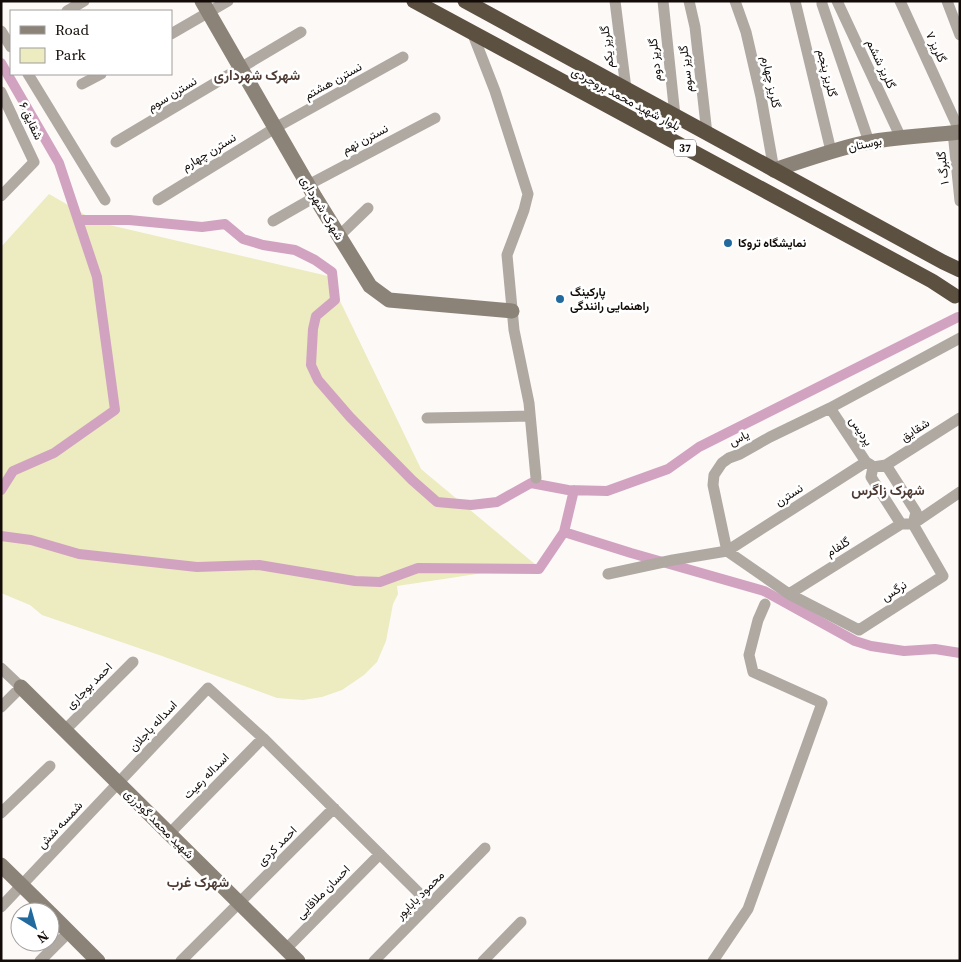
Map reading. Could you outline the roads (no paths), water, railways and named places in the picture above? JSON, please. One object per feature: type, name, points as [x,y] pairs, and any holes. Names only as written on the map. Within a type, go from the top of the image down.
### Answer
[{"type":"highway","name":"بلوار شهید محمد بروجردی","points":[[414,1],[932,281],[957,297]]},
{"type":"highway","name":"بلوار شهید محمد بروجردی","points":[[465,1],[960,270]]},
{"type":"highway","name":"37","points":[[957,297],[954,289],[955,283],[960,277]]},
{"type":"street","points":[[69,10],[84,1]]},
{"type":"street","points":[[172,33],[206,7],[228,1]]},
{"type":"street","name":"گلریز یکم","points":[[615,1],[626,89]]},
{"type":"street","name":"گلریز دوم","points":[[663,1],[674,116]]},
{"type":"street","name":"گلریز سوم","points":[[689,1],[695,27],[707,134]]},
{"type":"street","name":"گلریز چهارم","points":[[735,1],[746,32],[761,97],[774,170]]},
{"type":"street","name":"گلریز پنجم","points":[[796,1],[832,151]]},
{"type":"street","points":[[822,1],[869,142]]},
{"type":"street","name":"گلریز ششم","points":[[837,1],[901,138]]},
{"type":"street","name":"گلریز ۷","points":[[900,1],[957,128]]},
{"type":"street","points":[[947,1],[960,35]]},
{"type":"street","name":"شهرک شهرداری","points":[[206,7],[312,191],[370,286],[389,300],[512,311]]},
{"type":"street","points":[[1,31],[10,44]]},
{"type":"street","name":"نسترن سوم","points":[[116,142],[301,32]]},
{"type":"street","points":[[472,32],[495,92],[528,194],[507,255],[514,330],[529,403],[536,478]]},
{"type":"street","name":"نسترن هشتم","points":[[275,128],[403,57]]},
{"type":"street","points":[[29,75],[106,200]]},
{"type":"street","points":[[82,84],[99,75]]},
{"type":"street","name":"شقایق ۶","points":[[1,196],[34,162],[2,94]]},
{"type":"street","name":"نسترن نهم","points":[[273,221],[312,191],[434,118]]},
{"type":"street","name":"نسترن چهارم","points":[[158,200],[275,128]]},
{"type":"street","name":"بوستان","points":[[774,170],[832,151],[869,142],[957,128]]},
{"type":"street","name":"گلبرگ ۱","points":[[957,128],[960,201]]},
{"type":"street","points":[[339,236],[368,208]]},
{"type":"street","name":"یاس","points":[[727,551],[713,485],[714,475],[722,462],[830,408],[960,338]]},
{"type":"street","name":"پردیس","points":[[830,408],[869,465],[871,477],[901,524]]},
{"type":"street","points":[[427,418],[530,416]]},
{"type":"street","name":"شقایق","points":[[886,465],[960,418]]},
{"type":"street","points":[[869,465],[886,465],[916,512],[913,524]]},
{"type":"street","name":"نسترن","points":[[727,551],[869,465]]},
{"type":"street","points":[[901,524],[913,524],[960,492]]},
{"type":"street","name":"گلفام","points":[[790,594],[901,524]]},
{"type":"street","name":"نرگس","points":[[790,594],[859,630],[943,576],[913,524]]},
{"type":"street","points":[[608,574],[727,551],[790,594]]},
{"type":"street","points":[[713,961],[748,909],[822,703],[753,672],[749,655],[758,620],[765,604]]},
{"type":"street","name":"احمد بوجاری","points":[[65,730],[133,662]]},
{"type":"street","points":[[1,668],[21,687],[1,707]]},
{"type":"street","name":"شهید محمد گودرزی","points":[[21,687],[298,961]]},
{"type":"street","name":"اسداله باجلان","points":[[118,783],[208,688],[263,738]]},
{"type":"street","points":[[263,738],[430,904]]},
{"type":"street","name":"اسداله رعیت","points":[[169,834],[263,738]]},
{"type":"street","points":[[1,813],[50,766]]},
{"type":"street","name":"شمسه شش","points":[[1,907],[118,783]]},
{"type":"street","name":"احمد کردی","points":[[182,961],[334,808]]},
{"type":"street","name":"محمود باباپور","points":[[374,961],[485,848]]},
{"type":"street","name":"احسان ملاقایی","points":[[286,949],[380,854]]},
{"type":"street","points":[[1,865],[38,902]]},
{"type":"street","points":[[483,961],[521,922]]},
{"type":"street","points":[[60,923],[98,961]]},
{"type":"street","points":[[40,961],[69,932]]},
{"type":"waterway","points":[[1,63],[59,163],[78,220],[129,220],[202,227],[225,224],[243,239],[263,245],[295,250],[315,260],[332,272],[335,300],[316,316],[313,329],[311,365],[318,380],[350,417],[412,480],[437,502],[471,505],[497,502],[531,483],[568,490],[607,491],[668,469],[699,447],[958,317]]},
{"type":"waterway","points":[[1,490],[13,471],[54,453],[115,410],[97,277],[78,220]]},
{"type":"waterway","points":[[564,532],[574,490]]},
{"type":"waterway","points":[[1,536],[31,540],[79,554],[197,567],[259,565],[355,581],[380,582],[418,568],[539,569],[564,532],[764,591],[855,641],[871,646],[904,651],[935,649],[960,653]]},
{"type":"place","name":"نمایشگاه تروکا","points":[[728,243]]},
{"type":"place","name":"پارکینگ راهنمایی رانندگی","points":[[560,299]]},
{"type":"district","name":"شهرک شهرداری","points":[[257,75]]},
{"type":"district","name":"شهرک زاگرس","points":[[888,490]]},
{"type":"district","name":"شهرک غرب","points":[[198,882]]}]
